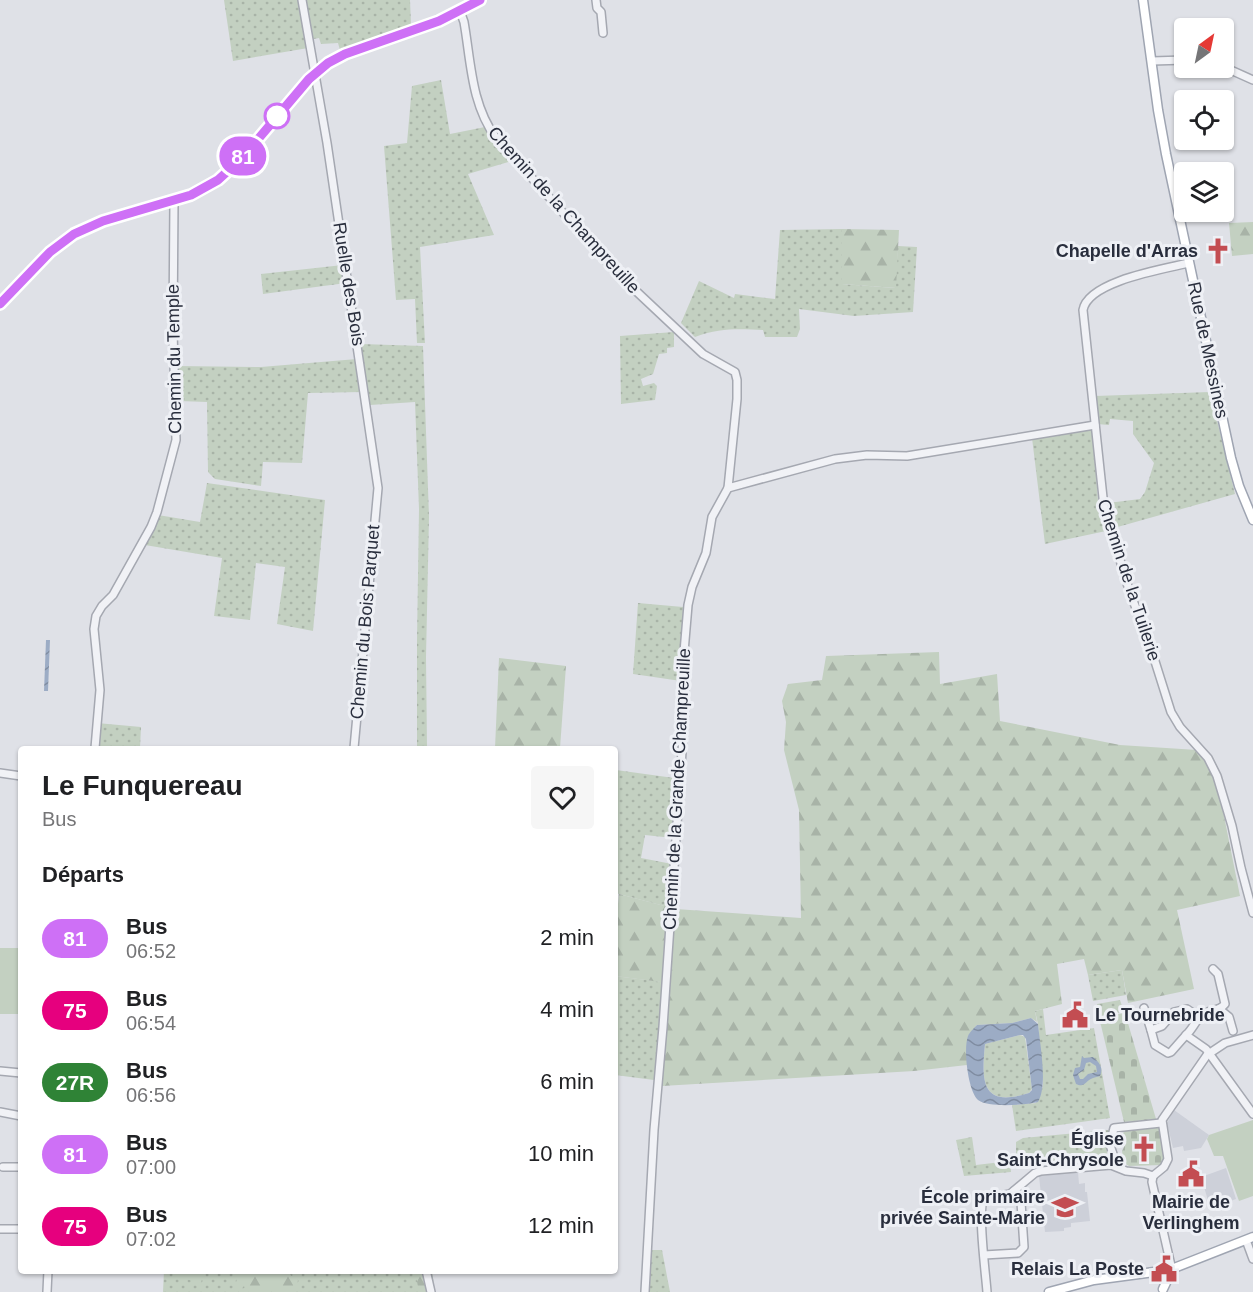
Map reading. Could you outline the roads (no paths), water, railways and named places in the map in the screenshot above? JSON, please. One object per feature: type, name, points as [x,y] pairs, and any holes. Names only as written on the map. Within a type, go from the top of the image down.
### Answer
[{"type":"main road","name":"Rue de Messines","points":[[1143,0],[1161,131],[1231,458],[1241,492],[1253,520]]},
{"type":"main road","points":[[1049,1292],[1094,1280],[1172,1270],[1250,1239]]},
{"type":"main road","points":[[1163,1291],[1172,1270]]},
{"type":"main road","points":[[1161,1272],[1163,1291]]},
{"type":"street","name":"Ruelle des Bois","points":[[302,0],[362,367],[378,496]]},
{"type":"street","points":[[0,304],[50,252],[69,237],[95,224],[174,201],[205,188],[230,170],[315,72],[339,57],[434,23],[480,0]]},
{"type":"street","points":[[596,0],[597,8],[602,12],[603,33]]},
{"type":"street","name":"Chemin de la Champreuille","points":[[460,11],[465,24],[475,94],[479,109],[491,130],[606,262],[674,327]]},
{"type":"street","points":[[1152,61],[1174,60]]},
{"type":"street","points":[[1234,71],[1253,80]]},
{"type":"street","name":"Chemin du Temple","points":[[95,746],[100,685],[95,620],[100,608],[113,595],[151,527],[176,440],[173,330],[174,201]]},
{"type":"street","name":"Chemin de la Tuilerie","points":[[1189,263],[1121,280],[1093,296],[1085,304],[1083,310],[1103,502],[1130,593],[1171,712],[1184,733],[1208,758],[1217,776],[1232,826],[1240,868],[1253,913]]},
{"type":"street","name":"Chemin de la Grande Champreuille","points":[[645,1292],[654,1130],[685,708],[683,660],[686,621],[691,591],[706,553],[712,517],[728,488],[737,399],[736,374],[731,368],[710,359],[674,327]]},
{"type":"street","points":[[728,488],[836,459],[867,455],[907,456],[1095,425]]},
{"type":"street","name":"Chemin du Bois Parquet","points":[[354,746],[378,496]]},
{"type":"street","points":[[0,773],[18,776]]},
{"type":"street","points":[[1144,1008],[1155,1045],[1168,1053],[1172,1051],[1204,1013],[1219,1009],[1224,1005],[1225,1000],[1218,974],[1213,969]]},
{"type":"street","points":[[1151,1030],[1162,1026],[1175,1012],[1187,1009],[1200,1018]]},
{"type":"street","points":[[1219,1009],[1229,1017],[1233,1031]]},
{"type":"street","points":[[1186,1035],[1209,1053],[1253,1114]]},
{"type":"street","points":[[1172,1270],[1152,1182],[1153,1176],[1164,1167],[1168,1159],[1161,1123],[1209,1053],[1226,1043],[1253,1035]]},
{"type":"street","points":[[0,1071],[18,1073]]},
{"type":"street","points":[[0,1112],[18,1115]]},
{"type":"street","points":[[1117,1166],[1110,1149],[1114,1128],[1161,1123]]},
{"type":"street","points":[[987,1292],[982,1201],[988,1197],[1008,1195],[1039,1171],[1107,1165],[1153,1176]]},
{"type":"street","points":[[3,1167],[18,1167]]},
{"type":"street","points":[[984,1255],[1018,1253],[1024,1247],[1021,1202],[1014,1191]]},
{"type":"street","points":[[0,1229],[18,1229]]},
{"type":"street","points":[[1250,1239],[1253,1258]]},
{"type":"street","points":[[47,1292],[48,1274]]},
{"type":"street","points":[[427,1274],[431,1292]]},
{"type":"water","points":[[46,640],[50,640],[48,691],[44,691]]},
{"type":"water","points":[[1031,1018],[1038,1024],[1042,1064],[1041,1095],[1038,1102],[1032,1103],[1007,1105],[983,1103],[974,1095],[969,1079],[966,1050],[968,1036],[977,1025],[1012,1023]],"holes":[[[1023,1035],[1026,1039],[1032,1090],[1013,1097],[993,1094],[985,1081],[985,1044]]]},
{"type":"water","points":[[1082,1056],[1084,1058],[1093,1057],[1100,1065],[1100,1076],[1090,1079],[1083,1085],[1076,1084],[1073,1075],[1075,1068],[1080,1067]],"holes":[[[1090,1062],[1096,1066],[1097,1072],[1080,1079],[1078,1074],[1084,1070],[1086,1063]]]},
{"type":"place","name":"Chapelle d'Arras","points":[[1218,251]]},
{"type":"place","name":"Le Tournebride","points":[[1075,1015]]},
{"type":"place","name":"Église Saint-Chrysole","points":[[1144,1149]]},
{"type":"place","name":"Mairie de Verlinghem","points":[[1191,1174]]},
{"type":"place","name":"École primaire privée Sainte-Marie","points":[[1065,1207]]},
{"type":"place","name":"Relais La Poste","points":[[1164,1269]]}]
